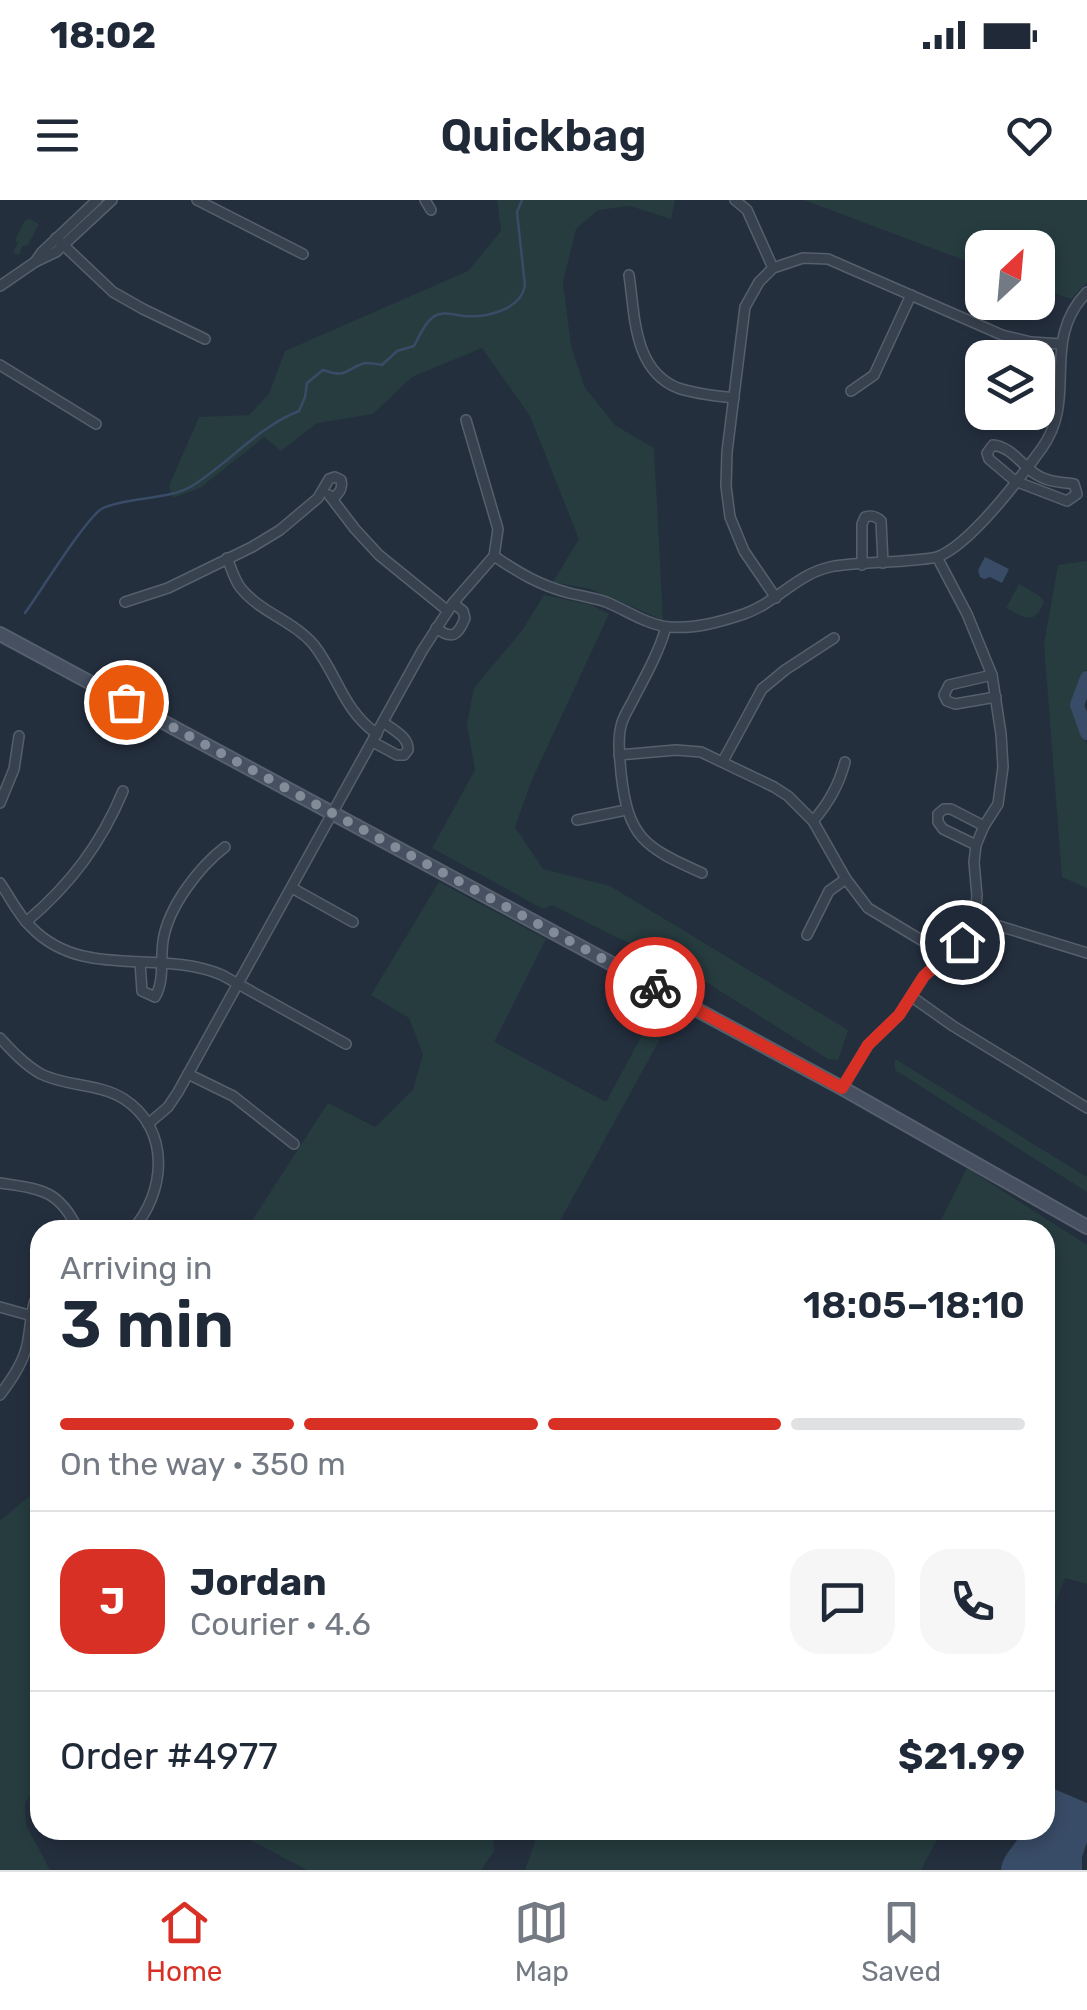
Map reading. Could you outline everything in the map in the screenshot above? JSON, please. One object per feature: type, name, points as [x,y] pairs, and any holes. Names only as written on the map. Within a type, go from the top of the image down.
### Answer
[{"type":"street","points":[[0,286],[46,258],[96,200]]},
{"type":"street","points":[[59,242],[112,200]]},
{"type":"street","points":[[197,200],[302,254]]},
{"type":"street","points":[[735,200],[746,210],[774,268]]},
{"type":"street","points":[[59,242],[113,292],[205,338]]},
{"type":"street","points":[[776,598],[744,551],[730,517],[726,486],[745,308],[759,282],[774,268],[803,258],[828,259],[1002,335],[1060,344]]},
{"type":"street","points":[[629,275],[639,345],[652,370],[676,387],[734,398]]},
{"type":"street","points":[[850,391],[874,375],[911,295]]},
{"type":"street","points":[[494,556],[527,578],[568,593],[600,600],[666,627],[696,628],[747,613],[776,598],[802,576],[831,567],[938,557],[979,527],[1044,446],[1057,419],[1060,344],[1069,316],[1086,296]]},
{"type":"street","points":[[0,365],[96,424]]},
{"type":"street","points":[[148,1124],[168,1106],[188,1074],[436,628],[494,556],[498,529],[466,420]]},
{"type":"street","points":[[992,444],[999,445],[1033,472],[1058,484],[1074,484],[1077,494],[1067,502],[1016,481],[988,459],[992,444]]},
{"type":"street","points":[[318,498],[335,476],[342,485],[333,498]]},
{"type":"street","points":[[125,602],[168,588],[280,530],[325,494],[333,498],[379,555],[462,611],[465,618],[458,632],[446,635],[436,628]]},
{"type":"street","points":[[862,565],[862,524],[871,515],[881,521],[884,563]]},
{"type":"street","points":[[842,1088],[868,1045],[899,1015],[924,976],[974,926],[976,845],[998,804],[1003,768],[992,675],[938,557]]},
{"type":"street","points":[[226,558],[240,586],[313,645],[362,724],[397,755],[404,755],[408,744],[383,722]]},
{"type":"street","points":[[666,627],[621,724],[626,810],[634,829],[652,848],[702,873]]},
{"type":"street","points":[[0,634],[842,1088],[1087,1228]]},
{"type":"street","points":[[723,761],[762,689],[834,638]]},
{"type":"street","points":[[992,675],[949,685],[944,696],[954,704],[996,696]]},
{"type":"street","points":[[0,803],[14,769],[18,736]]},
{"type":"street","points":[[620,756],[676,750],[700,752],[774,787],[813,821],[846,879],[868,908],[946,954]]},
{"type":"street","points":[[813,821],[834,791],[844,762]]},
{"type":"street","points":[[26,922],[80,868],[105,830],[123,791]]},
{"type":"street","points":[[976,845],[943,829],[938,814],[951,809],[984,826]]},
{"type":"street","points":[[577,820],[626,810]]},
{"type":"street","points":[[140,962],[142,991],[155,996],[160,987],[168,923],[198,872],[225,846]]},
{"type":"street","points":[[807,935],[829,892],[846,879]]},
{"type":"street","points":[[0,883],[26,922],[43,938],[71,954],[103,961],[202,967],[346,1044]]},
{"type":"street","points":[[292,888],[353,922]]},
{"type":"street","points":[[974,926],[996,925],[1087,953]]},
{"type":"street","points":[[912,997],[1087,1108]]},
{"type":"street","points":[[0,1038],[30,1067],[60,1081],[112,1094],[135,1108],[148,1124],[159,1160],[158,1179],[139,1220]]},
{"type":"street","points":[[188,1074],[233,1096],[294,1144]]},
{"type":"street","points":[[0,1183],[36,1188],[48,1194],[69,1211],[73,1220]]},
{"type":"street","points":[[0,1307],[30,1315]]},
{"type":"street","points":[[0,1395],[26,1350],[30,1327]]},
{"type":"green space","points":[[497,200],[675,200],[671,219],[630,206],[598,210],[576,229],[563,282],[571,346],[585,388],[616,426],[654,448],[663,620],[590,589],[553,582],[579,539],[530,416],[482,348],[412,377],[373,414],[317,423],[281,451],[264,437],[200,488],[173,498],[169,486],[199,417],[249,415],[269,394],[285,351],[468,271],[501,231]]},
{"type":"green space","points":[[804,200],[1087,200],[1087,282],[1071,299],[1055,293],[1055,230],[965,230],[965,261]]},
{"type":"green space","points":[[25,220],[39,224],[19,255],[13,252],[18,243],[15,240]]},
{"type":"green space","points":[[1087,561],[1087,669],[1075,710],[1087,745],[1087,888],[1062,877],[1044,644],[1058,565]]},
{"type":"green space","points":[[1019,584],[1044,602],[1032,617],[1006,608]]},
{"type":"green space","points":[[544,595],[591,605],[609,614],[531,782],[515,827],[543,869],[610,886],[848,1030],[838,1060],[828,1059],[701,979],[552,905],[543,909],[432,848],[475,770],[467,724],[474,688],[521,632]]},
{"type":"green space","points":[[439,882],[546,939],[494,1042],[606,1102],[661,1000],[676,1010],[560,1220],[252,1220],[328,1103],[375,1127],[413,1090],[423,1054],[409,1018],[371,995]]},
{"type":"green space","points":[[895,1059],[1087,1177],[1087,1192],[895,1070]]},
{"type":"green space","points":[[967,1168],[1048,1220],[941,1220]]},
{"type":"green space","points":[[1055,1224],[1087,1245],[1087,1584],[1065,1578],[1055,1604]]},
{"type":"green space","points":[[30,1496],[30,1795],[25,1803],[26,1825],[30,1840],[34,1840],[50,1870],[0,1870],[0,1521]]},
{"type":"green space","points":[[250,1840],[493,1840],[494,1851],[481,1870],[307,1870]]},
{"type":"green space","points":[[536,1840],[937,1840],[921,1870],[525,1870]]},
{"type":"water","points":[[985,557],[1009,569],[1002,583],[980,577],[978,570]]},
{"type":"water","points":[[1055,1789],[1087,1803],[1082,1870],[1001,1870],[1017,1840],[1055,1840]]},
{"type":"waterway","points":[[25,613],[75,540],[103,508],[192,486],[270,426],[299,411],[307,383],[323,370],[342,373],[365,363],[382,365],[397,351],[414,346],[436,316],[482,316],[509,307],[525,286],[517,212],[522,200]]},
{"type":"waterway","points":[[1087,678],[1077,705],[1087,733]]},
{"type":"way so far","points":[[126,702],[655,987]]},
{"type":"route","points":[[655,987],[842,1088],[868,1045],[899,1015],[924,976],[962,942]]}]
